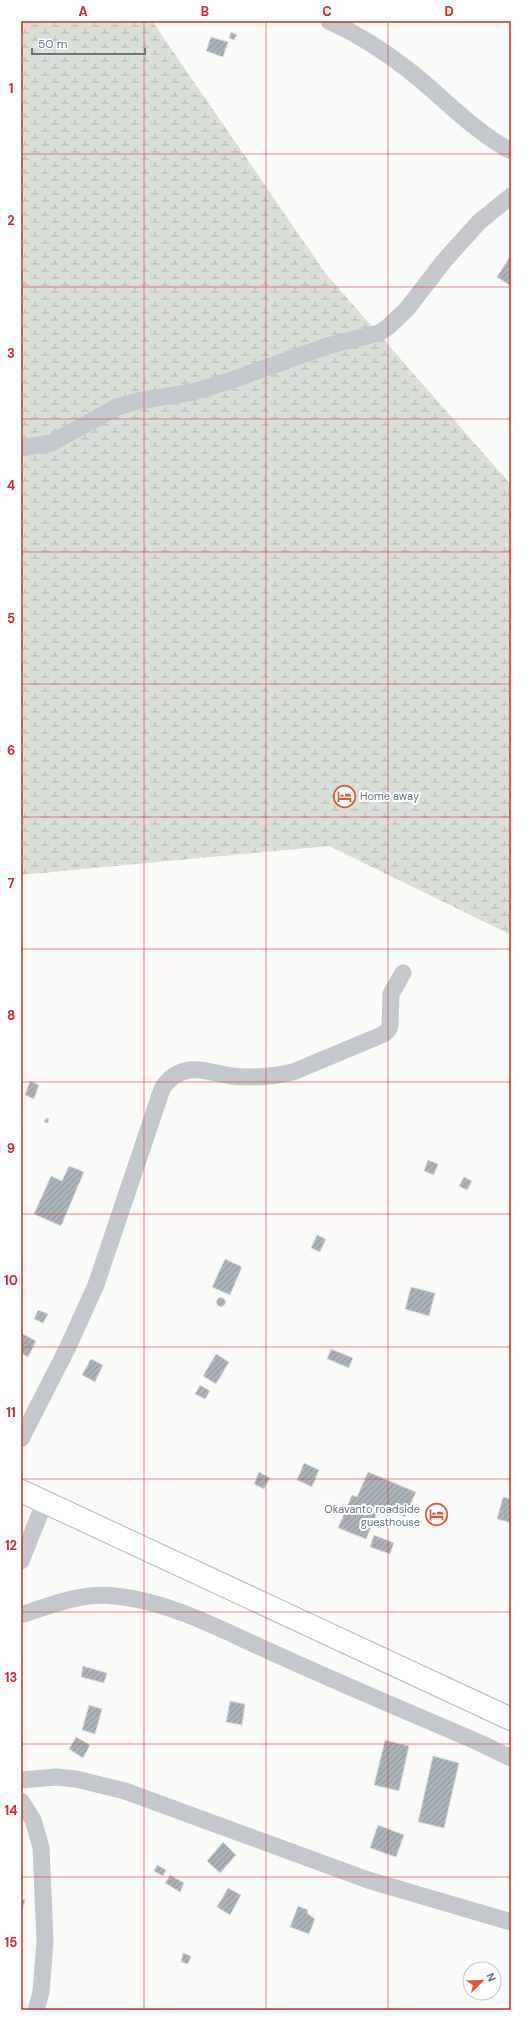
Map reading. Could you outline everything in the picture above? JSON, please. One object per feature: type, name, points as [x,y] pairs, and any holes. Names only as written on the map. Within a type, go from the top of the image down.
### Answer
[{"type":"main road","points":[[21,1491],[511,1719]]},
{"type":"street","points":[[329,21],[355,33],[407,69],[462,115],[511,151]]},
{"type":"street","points":[[21,448],[51,443],[117,407],[138,401],[193,392],[229,381],[327,346],[379,333],[388,327],[407,309],[444,261],[478,222],[511,196]]},
{"type":"street","points":[[21,1439],[67,1349],[96,1285],[166,1082],[180,1073],[189,1070],[233,1076],[278,1076],[293,1072],[384,1034],[389,1029],[390,1025],[389,1002],[391,994],[403,973]]},
{"type":"street","points":[[21,1561],[45,1501]]},
{"type":"street","points":[[21,1615],[65,1601],[90,1596],[132,1598],[186,1614],[511,1758]]},
{"type":"street","points":[[21,1780],[56,1777],[76,1779],[125,1791],[368,1880],[511,1922]]},
{"type":"street","points":[[21,1801],[34,1820],[41,1847],[45,1940],[43,1977],[36,2010]]},
{"type":"green space","points":[[21,21],[152,21],[326,274],[511,485],[511,935],[329,846],[21,875]]},
{"type":"building","points":[[231,32],[237,35],[234,40],[229,38]]},
{"type":"building","points":[[211,37],[228,42],[223,57],[206,51]]},
{"type":"building","points":[[509,258],[511,259],[511,286],[497,277]]},
{"type":"building","points":[[30,1081],[39,1085],[34,1099],[25,1095]]},
{"type":"building","points":[[46,1118],[49,1119],[48,1123],[44,1122]]},
{"type":"building","points":[[428,1160],[438,1164],[434,1175],[424,1171]]},
{"type":"building","points":[[69,1166],[84,1172],[61,1226],[34,1214],[51,1176],[62,1181]]},
{"type":"building","points":[[464,1177],[472,1181],[467,1190],[459,1186]]},
{"type":"building","points":[[317,1235],[326,1239],[320,1252],[311,1248]]},
{"type":"building","points":[[225,1259],[242,1267],[230,1295],[212,1287]]},
{"type":"building","points":[[411,1287],[435,1293],[429,1316],[405,1309]]},
{"type":"building","points":[[219,1298],[223,1298],[225,1302],[223,1306],[219,1306],[217,1304],[217,1300]]},
{"type":"building","points":[[38,1310],[48,1314],[43,1323],[34,1319]]},
{"type":"building","points":[[21,1333],[36,1341],[28,1357],[21,1353]]},
{"type":"building","points":[[331,1349],[353,1358],[349,1368],[327,1359]]},
{"type":"building","points":[[216,1354],[229,1362],[216,1384],[203,1376]]},
{"type":"building","points":[[91,1359],[103,1365],[95,1382],[82,1375]]},
{"type":"building","points":[[200,1385],[210,1391],[205,1399],[195,1394]]},
{"type":"building","points":[[304,1463],[319,1470],[312,1487],[297,1480]]},
{"type":"building","points":[[259,1472],[270,1478],[264,1489],[254,1484]]},
{"type":"building","points":[[368,1472],[416,1492],[405,1517],[380,1506],[366,1539],[338,1528],[352,1495],[357,1497]]},
{"type":"building","points":[[503,1497],[511,1499],[511,1523],[497,1519]]},
{"type":"building","points":[[374,1535],[394,1543],[390,1554],[370,1547]]},
{"type":"building","points":[[83,1666],[107,1673],[104,1683],[81,1677]]},
{"type":"building","points":[[230,1701],[245,1704],[242,1725],[226,1722]]},
{"type":"building","points":[[89,1705],[102,1709],[95,1734],[82,1730]]},
{"type":"building","points":[[76,1737],[90,1745],[83,1758],[69,1749]]},
{"type":"building","points":[[385,1740],[409,1746],[399,1791],[374,1785]]},
{"type":"building","points":[[433,1756],[459,1763],[444,1828],[418,1822]]},
{"type":"building","points":[[378,1825],[404,1835],[396,1857],[370,1848]]},
{"type":"building","points":[[223,1842],[236,1855],[220,1873],[207,1861]]},
{"type":"building","points":[[157,1865],[166,1870],[163,1876],[154,1871]]},
{"type":"building","points":[[170,1875],[184,1883],[180,1892],[165,1883]]},
{"type":"building","points":[[228,1888],[241,1895],[230,1915],[217,1907]]},
{"type":"building","points":[[21,1899],[25,1900],[22,1910],[21,1909]]},
{"type":"building","points":[[298,1906],[308,1910],[307,1913],[315,1919],[309,1934],[290,1927]]},
{"type":"building","points":[[183,1953],[191,1956],[188,1964],[181,1962]]},
{"type":"place","name":"Home away","points":[[345,796]]},
{"type":"place","name":"Okavanto roadside guesthouse","points":[[436,1515]]}]
